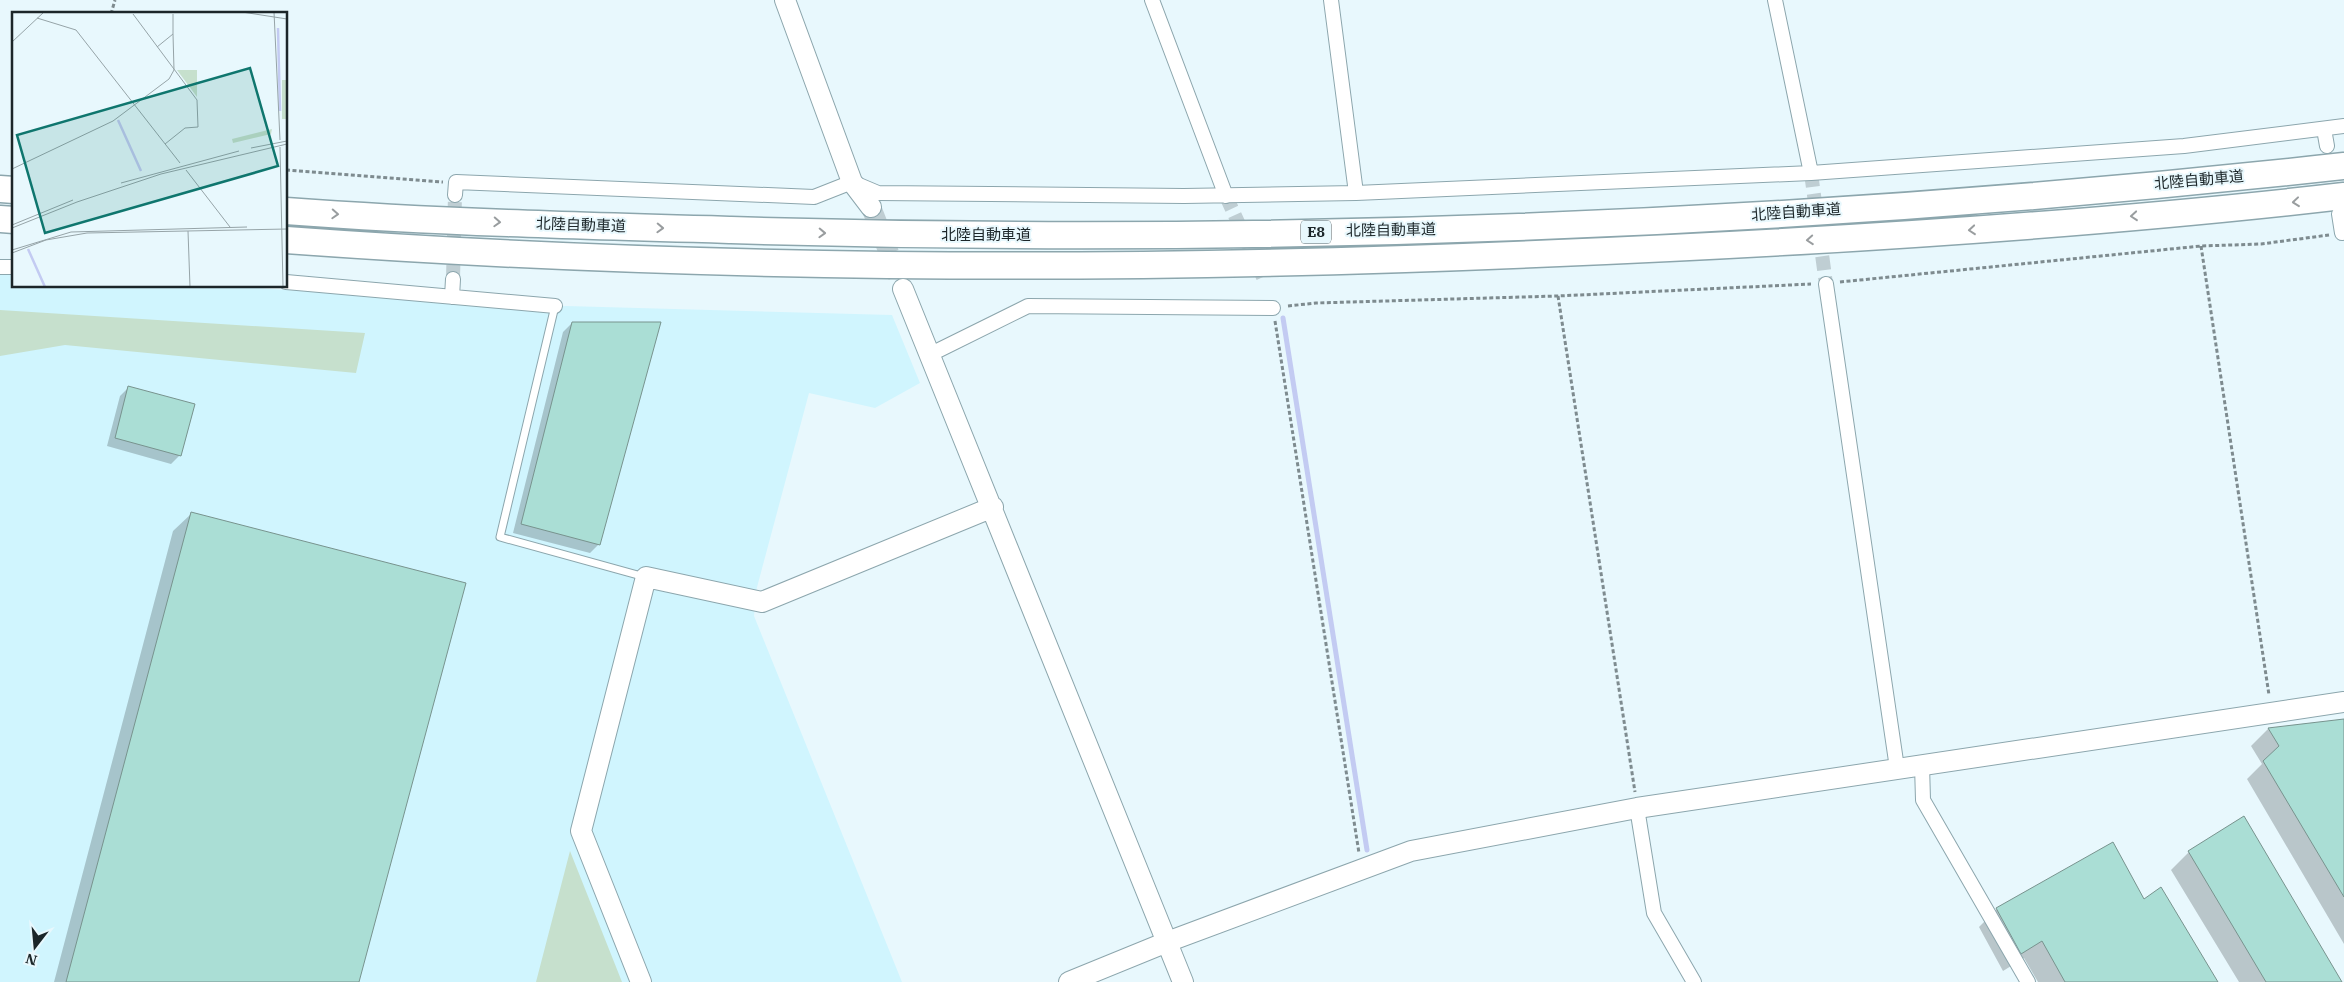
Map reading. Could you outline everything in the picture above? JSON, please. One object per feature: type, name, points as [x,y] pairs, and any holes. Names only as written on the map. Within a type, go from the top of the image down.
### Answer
[{"type":"highway","name":"北陸自動車道","points":[[288,211],[577,226],[846,234],[1106,236],[1404,230],[1690,219],[1965,201],[2344,166]]},
{"type":"highway","name":"北陸自動車道","points":[[288,240],[583,256],[840,264],[1104,265],[1378,261],[1699,248],[1966,230],[2257,206],[2342,205]]},
{"type":"street","points":[[785,0],[852,182],[871,207]]},
{"type":"street","points":[[1152,0],[1226,196]]},
{"type":"street","points":[[1331,0],[1356,193]]},
{"type":"street","points":[[1775,0],[1811,173]]},
{"type":"street","points":[[455,189],[814,197],[852,182],[878,194],[1226,196],[1356,193],[1811,173],[2184,146],[2344,126]]},
{"type":"street","points":[[2324,129],[2327,146]]},
{"type":"street","points":[[2342,205],[2342,233]]},
{"type":"street","points":[[452,297],[453,279]]},
{"type":"street","points":[[288,282],[555,306]]},
{"type":"street","points":[[1826,284],[1898,768]]},
{"type":"street","points":[[903,289],[993,507],[1183,982]]},
{"type":"street","points":[[931,354],[1028,306],[1273,308]]},
{"type":"street","points":[[641,982],[581,831],[646,578],[762,602],[993,507]]},
{"type":"street","points":[[1068,982],[1167,942],[1411,851],[1637,808],[2344,702]]},
{"type":"street","points":[[1922,765],[1923,800],[2028,982]]},
{"type":"street","points":[[1637,808],[1654,913],[1694,982]]},
{"type":"lane","points":[[555,306],[500,537],[646,578]]},
{"type":"path","points":[[288,170],[455,189]]},
{"type":"path","points":[[1361,871],[1273,308],[1316,303],[1558,296],[1826,284],[2200,246],[2261,244],[2342,233]]},
{"type":"path","points":[[2200,246],[2271,714]]},
{"type":"path","points":[[1558,296],[1637,808]]},
{"type":"shaded area","points":[[0,271],[12,272],[12,288],[257,288],[545,308],[566,306],[892,315],[920,383],[875,408],[809,393],[756,591],[754,616],[902,982],[0,982]]},
{"type":"green space","points":[[0,310],[365,333],[356,373],[65,345],[0,356]]},
{"type":"green space","points":[[570,851],[622,982],[536,982]]},
{"type":"building","points":[[572,322],[661,322],[600,545],[521,524]]},
{"type":"building","points":[[128,386],[195,404],[181,456],[115,438]]},
{"type":"building","points":[[191,512],[466,583],[359,982],[66,982]]},
{"type":"building","points":[[2344,719],[2344,897],[2263,761],[2279,746],[2268,728]]},
{"type":"building","points":[[2244,816],[2342,982],[2266,982],[2188,851]]},
{"type":"building","points":[[2113,842],[2144,899],[2161,887],[2218,982],[2065,982],[2042,941],[2021,954],[1996,908]]},
{"type":"waterway","points":[[1283,318],[1367,850]]},
{"type":"tunnel","points":[[1811,173],[1826,284]]},
{"type":"tunnel","points":[[453,279],[455,195]]},
{"type":"tunnel","points":[[1226,196],[1263,277]]},
{"type":"tunnel","points":[[871,207],[898,276]]}]
